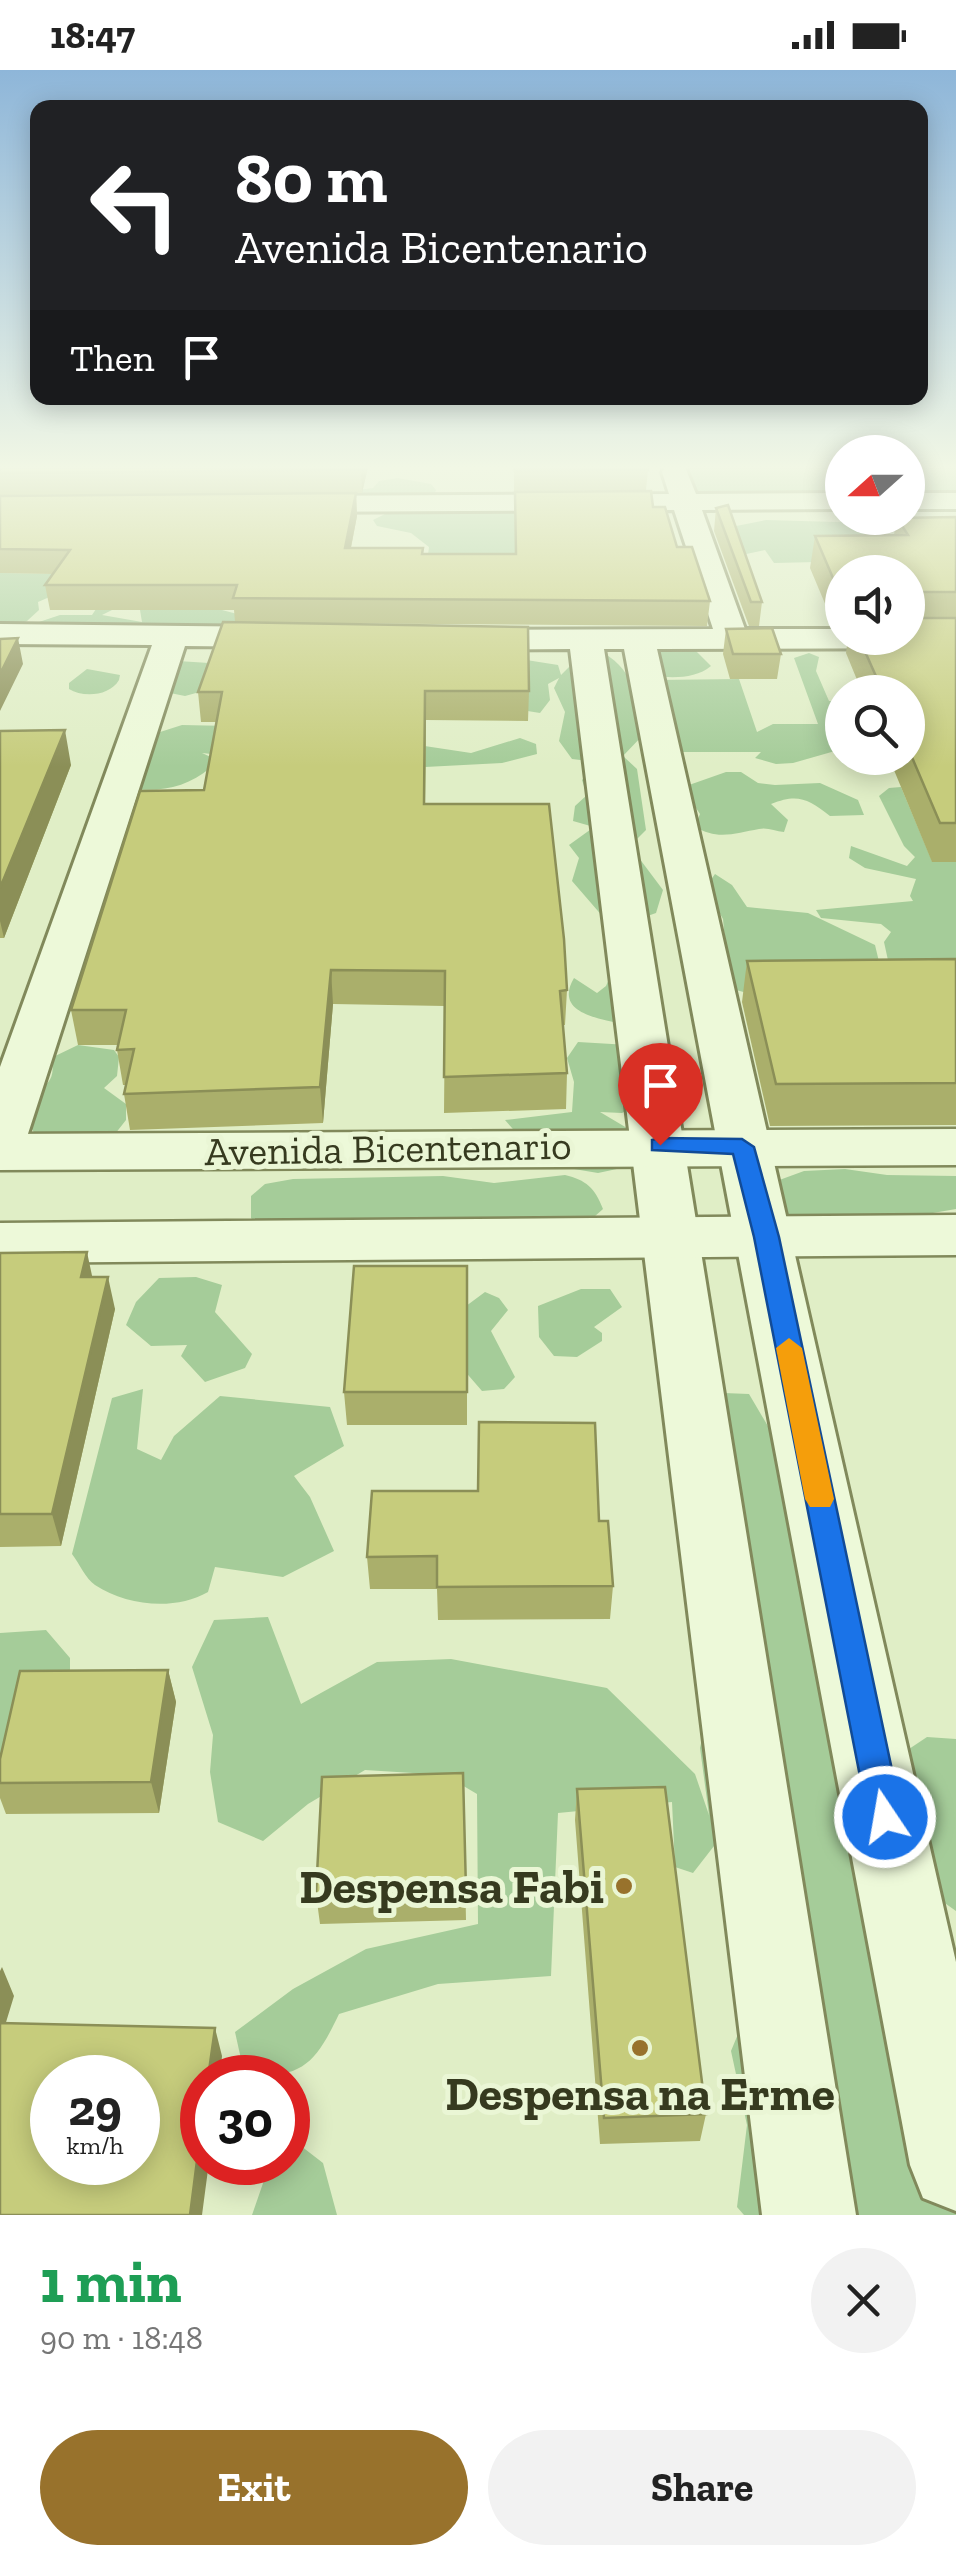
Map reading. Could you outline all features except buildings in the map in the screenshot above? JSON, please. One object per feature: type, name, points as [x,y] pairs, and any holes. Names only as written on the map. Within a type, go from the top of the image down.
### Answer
[{"type":"street","points":[[707,567],[733,640]]},
{"type":"street","points":[[0,634],[331,638]]},
{"type":"street","points":[[0,1140],[172,635]]},
{"type":"street","points":[[429,639],[612,642],[956,638]]},
{"type":"street","points":[[612,642],[671,1237],[809,2215]]},
{"type":"street","points":[[612,642],[766,1237],[956,2165]]},
{"type":"street","name":"Avenida Bicentenario","points":[[0,1152],[660,1145],[956,1147]]},
{"type":"street","points":[[0,1243],[956,1235]]},
{"type":"green space","points":[[0,573],[67,574],[61,592],[38,602],[39,610],[27,621],[0,632]]},
{"type":"green space","points":[[100,603],[118,607],[102,615],[142,622],[140,610],[222,610],[241,615],[242,623],[208,641],[30,625],[60,615],[92,615]]},
{"type":"green space","points":[[656,642],[691,646],[711,666],[686,676],[637,674]]},
{"type":"green space","points":[[598,651],[626,674],[637,698],[642,723],[643,735],[623,756],[637,769],[646,830],[630,846],[663,890],[656,913],[639,919],[604,918],[572,881],[579,858],[569,845],[594,827],[573,821],[575,806],[587,795],[582,780],[597,762],[572,759],[559,741],[565,712],[554,688],[559,678],[548,684],[550,700],[540,713],[515,709],[520,659],[558,665],[561,675],[574,662]]},
{"type":"green space","points":[[809,653],[819,657],[816,671],[825,692],[825,754],[776,764],[755,758],[761,752],[672,752],[656,680],[739,679],[757,732],[773,724],[818,724],[794,658]]},
{"type":"green space","points":[[178,661],[209,663],[207,690],[185,696],[170,693]]},
{"type":"green space","points":[[87,669],[120,675],[119,680],[96,694],[69,689],[69,683]]},
{"type":"green space","points":[[182,725],[230,726],[221,755],[202,753],[213,758],[210,768],[171,787],[127,788],[157,733]]},
{"type":"green space","points":[[520,738],[536,744],[537,754],[502,763],[425,767],[418,745],[471,753]]},
{"type":"green space","points":[[726,772],[741,772],[758,783],[775,785],[820,783],[858,800],[864,815],[830,816],[796,798],[771,804],[788,820],[784,832],[762,829],[726,835],[703,831],[695,826],[700,814],[686,793],[689,785]]},
{"type":"green space","points":[[901,787],[932,861],[956,862],[956,977],[891,974],[884,942],[891,932],[881,924],[821,918],[816,910],[913,901],[910,896],[916,879],[865,868],[849,858],[851,846],[907,866],[915,857],[904,846],[879,796],[889,788]]},
{"type":"green space","points":[[715,874],[732,885],[747,907],[808,913],[875,945],[881,970],[747,993],[729,988],[723,919],[705,888]]},
{"type":"green space","points":[[612,972],[622,1024],[581,1011],[569,999],[574,978],[597,993],[606,986]]},
{"type":"green space","points":[[578,1042],[629,1045],[637,1105],[622,1113],[600,1112],[627,1128],[645,1163],[598,1173],[544,1164],[505,1120],[572,1112],[574,1082],[567,1058]]},
{"type":"green space","points":[[78,1045],[114,1050],[119,1057],[117,1076],[104,1088],[126,1104],[126,1120],[115,1134],[35,1134],[27,1121],[33,1095],[50,1080],[51,1058]]},
{"type":"green space","points":[[845,1169],[887,1175],[956,1176],[956,1209],[898,1219],[849,1214],[808,1220],[773,1211],[763,1186],[804,1171]]},
{"type":"green space","points":[[565,1175],[589,1186],[603,1209],[585,1225],[266,1238],[251,1218],[251,1196],[265,1184],[293,1179],[443,1176],[494,1183]]},
{"type":"green space","points":[[196,1277],[222,1285],[215,1312],[252,1354],[245,1368],[205,1382],[181,1356],[187,1345],[151,1346],[126,1325],[136,1302],[159,1278]]},
{"type":"green space","points":[[581,1289],[610,1289],[622,1307],[594,1327],[602,1333],[602,1341],[577,1357],[554,1356],[539,1337],[538,1306]]},
{"type":"green space","points":[[485,1292],[499,1298],[508,1310],[491,1331],[515,1377],[504,1389],[482,1391],[456,1361],[458,1312]]},
{"type":"green space","points":[[143,1389],[137,1449],[161,1460],[174,1436],[220,1396],[330,1407],[344,1446],[294,1476],[310,1497],[334,1551],[283,1577],[215,1567],[208,1592],[166,1604],[122,1598],[92,1582],[72,1554],[112,1398]]},
{"type":"green space","points":[[673,1391],[749,1394],[795,1472],[879,1769],[927,1737],[956,1739],[956,1911],[898,1870],[956,2064],[956,2215],[744,2215],[737,2207],[747,2125],[731,2051],[764,1971],[719,1881],[714,1846],[693,1873],[675,1867],[672,1802],[558,1813],[551,1976],[438,1984],[339,2014],[310,2060],[310,2055],[240,2055],[235,2032],[293,1989],[366,1949],[478,1924],[477,1794],[445,1775],[365,1770],[308,1804],[263,1841],[218,1822],[210,1772],[213,1735],[192,1667],[214,1620],[268,1617],[301,1704],[377,1662],[451,1659],[607,1688],[695,1774],[709,1815],[700,1748],[728,1622]]},
{"type":"green space","points":[[46,1630],[70,1658],[70,1702],[0,1776],[0,1633]]},
{"type":"green space","points":[[310,2153],[323,2163],[337,2215],[252,2215],[262,2185],[310,2185]]},
{"type":"slow traffic","points":[[789,1348],[820,1499]]},
{"type":"place","name":"Despensa Fabi","points":[[624,1886]]},
{"type":"place","name":"Despensa na Erme","points":[[640,2048]]},
{"type":"route","points":[[660,1145],[742,1147],[766,1237],[885,1817]]}]
